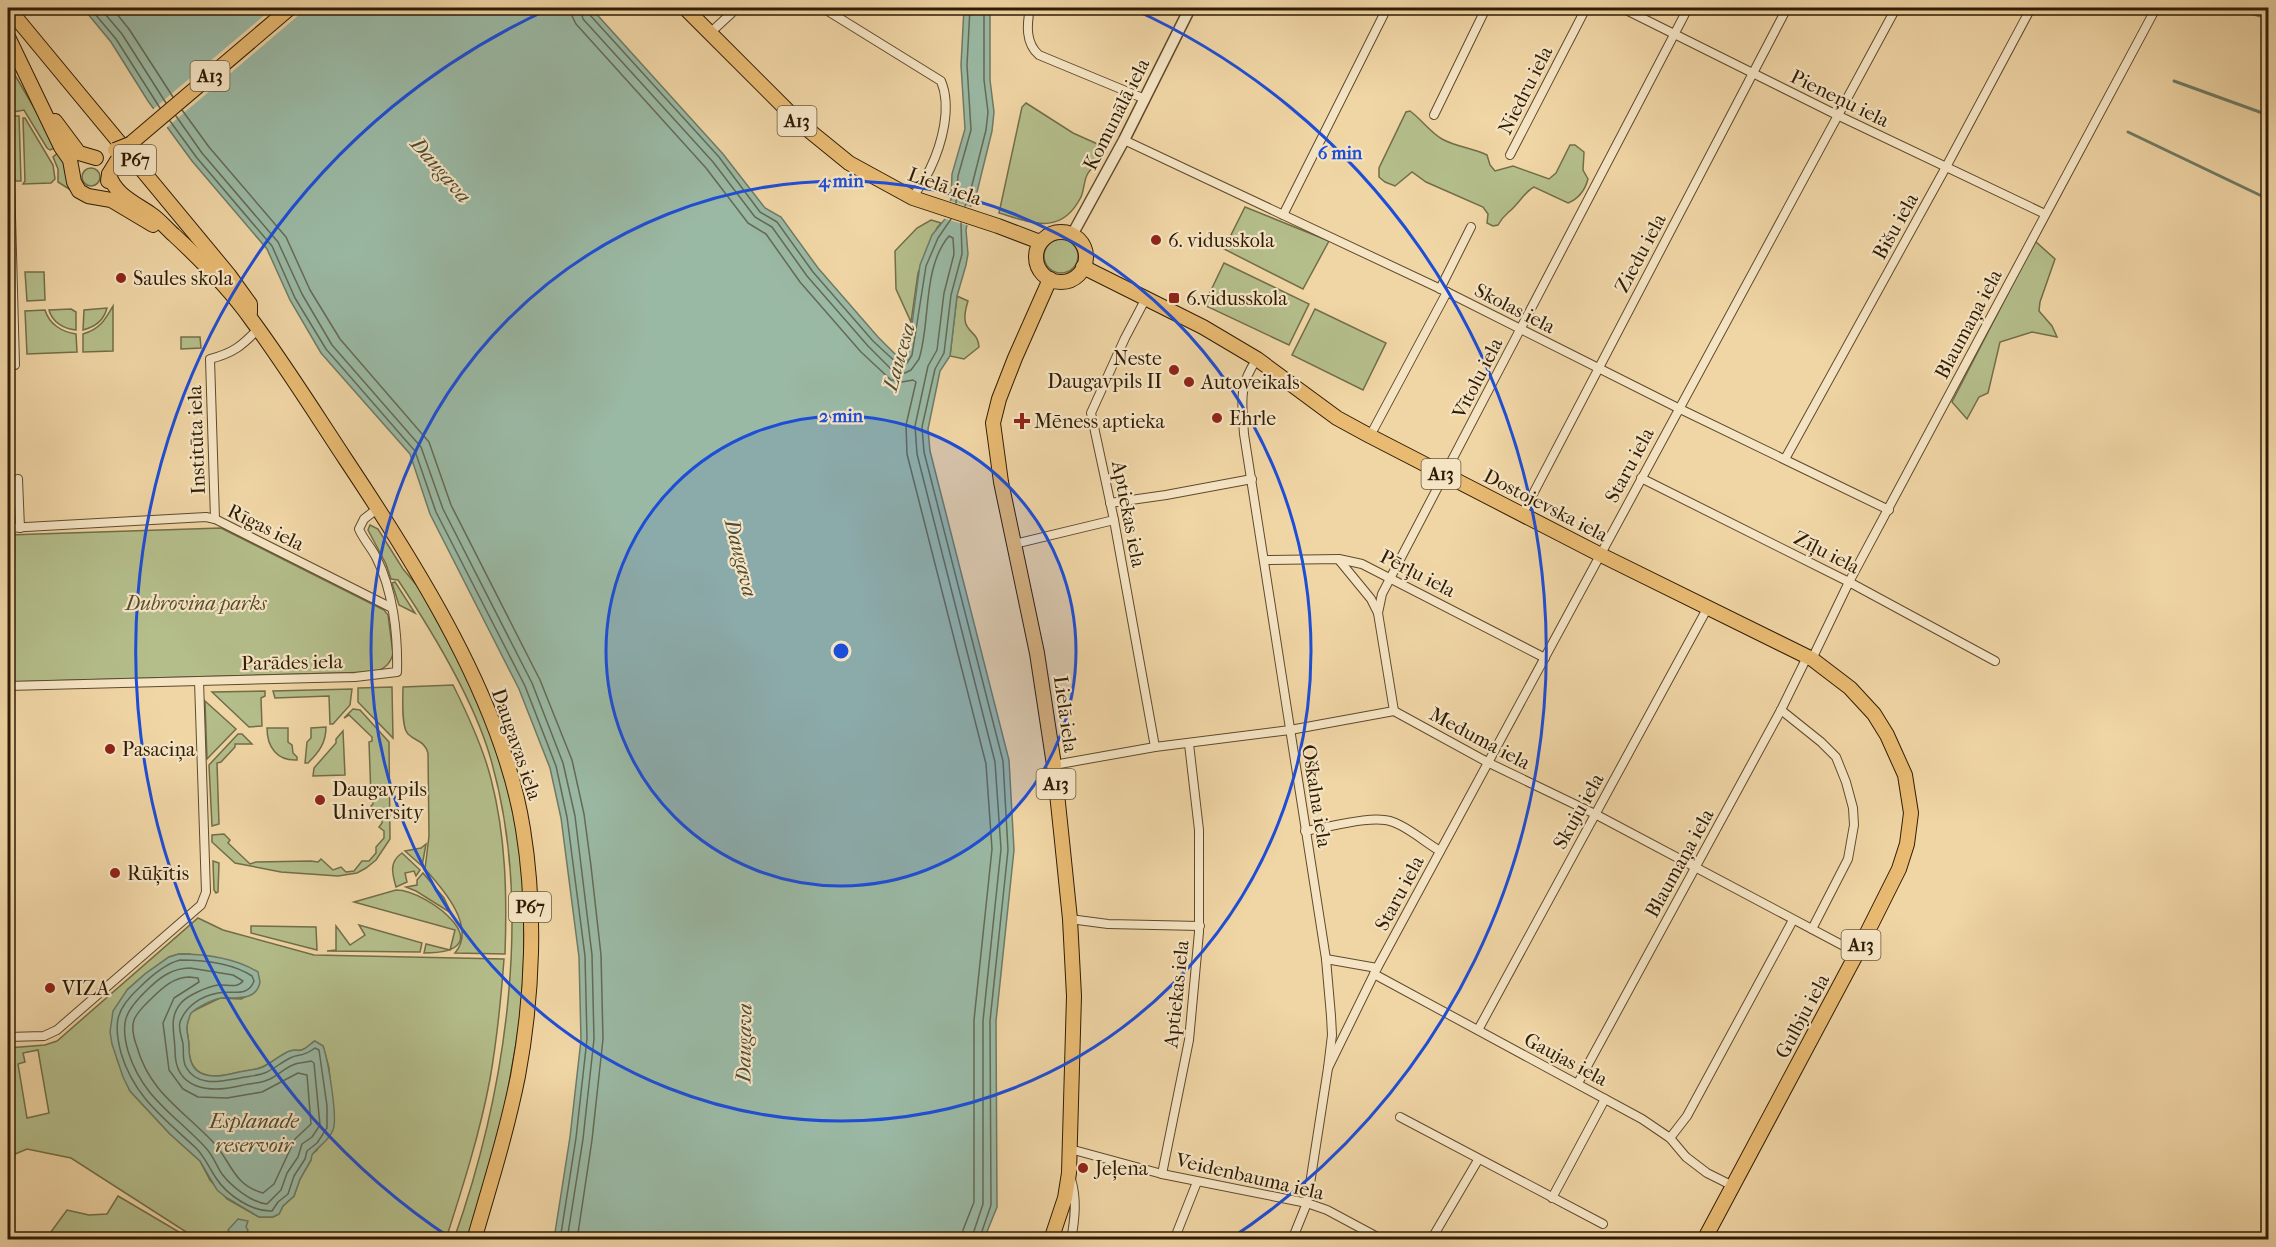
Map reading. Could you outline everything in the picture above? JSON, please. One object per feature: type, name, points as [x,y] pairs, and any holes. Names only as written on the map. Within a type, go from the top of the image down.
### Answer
[{"type":"main road","name":"Daugavas iela","points":[[8,8],[229,275],[250,304],[254,324]]},
{"type":"main road","name":"A13","points":[[96,158],[118,153],[290,8]]},
{"type":"main road","name":"Lielā iela","points":[[685,8],[801,124],[831,149],[878,180],[913,198],[1040,242]]},
{"type":"main road","points":[[9,44],[70,160],[73,178]]},
{"type":"main road","points":[[40,103],[79,153],[96,158]]},
{"type":"main road","points":[[93,196],[105,189],[118,153]]},
{"type":"main road","points":[[73,178],[79,164],[96,158]]},
{"type":"main road","name":"Daugavas iela","points":[[109,174],[117,191],[157,218],[200,257],[254,324],[301,390],[378,508],[426,588],[479,689],[501,744],[514,785],[523,827],[530,915],[525,1027],[507,1122],[474,1239]]},
{"type":"main road","name":"Daugavas iela","points":[[73,178],[79,191],[111,200],[142,220],[174,235]]},
{"type":"main road","points":[[1058,232],[1072,235],[1083,245],[1085,252],[1083,267],[1079,274],[1065,281],[1050,279],[1038,267],[1037,250],[1040,242],[1058,232]]},
{"type":"main road","name":"Dostojevska iela","points":[[1083,267],[1203,327],[1257,359],[1336,418],[1599,554],[1810,658]]},
{"type":"main road","name":"Lielā iela","points":[[1050,279],[999,399],[993,423],[996,455],[1037,653],[1054,765],[1070,919],[1074,996],[1069,1173],[1065,1198],[1052,1239]]},
{"type":"main road","name":"Gulbju iela","points":[[1704,1239],[1889,891],[1907,844],[1911,813],[1905,775],[1887,735],[1874,714],[1850,688],[1810,658]]},
{"type":"street","points":[[710,33],[737,8]]},
{"type":"street","points":[[823,8],[941,81],[946,99],[940,139],[930,169],[913,198]]},
{"type":"street","points":[[1030,8],[1027,27],[1034,51],[1039,55],[1145,99]]},
{"type":"street","name":"Komunālā iela","points":[[1072,235],[1124,140],[1190,8]]},
{"type":"street","points":[[1282,215],[1387,8]]},
{"type":"street","points":[[1434,115],[1486,8]]},
{"type":"street","name":"Niedru iela","points":[[1510,155],[1586,8]]},
{"type":"street","name":"Pieneņu iela","points":[[1622,8],[1837,115],[2045,214]]},
{"type":"street","name":"Vītolu iela","points":[[1394,711],[1378,613],[1382,594],[1688,8]]},
{"type":"street","name":"Ziedu iela","points":[[1522,515],[1787,8]]},
{"type":"street","name":"Staru iela","points":[[1328,1068],[1376,971],[1599,554],[1896,8]]},
{"type":"street","name":"Bišu iela","points":[[1785,459],[2031,8]]},
{"type":"street","name":"Blaumaņa iela","points":[[1578,1083],[1810,658],[2156,8]]},
{"type":"street","points":[[8,105],[9,211],[15,366]]},
{"type":"street","name":"Skolas iela","points":[[1124,140],[1443,290],[1678,408],[1889,510]]},
{"type":"street","points":[[1370,436],[1472,227]]},
{"type":"street","name":"Aptiekas iela","points":[[1146,298],[1091,413],[1114,520],[1155,747]]},
{"type":"street","name":"Institūta iela","points":[[215,519],[210,359],[240,348],[254,324]]},
{"type":"street","name":"Oškalna iela","points":[[1257,359],[1248,371],[1242,388],[1244,434],[1326,959],[1332,1016],[1328,1068],[1307,1203],[1292,1239]]},
{"type":"street","name":"Zīļu iela","points":[[1641,477],[1849,582],[1995,661]]},
{"type":"street","points":[[18,479],[20,528]]},
{"type":"street","points":[[1110,503],[1251,479]]},
{"type":"street","name":"Parādes iela","points":[[8,686],[355,677],[397,672],[392,608],[380,565],[359,529],[364,519],[378,508]]},
{"type":"street","name":"Rīgas iela","points":[[8,528],[206,517],[215,519],[392,608]]},
{"type":"street","points":[[1014,544],[1114,520]]},
{"type":"street","points":[[1339,559],[1371,599],[1378,613]]},
{"type":"street","name":"Pērļu iela","points":[[1264,560],[1339,559],[1362,564],[1545,658]]},
{"type":"street","name":"Skuju iela","points":[[1478,1030],[1708,607]]},
{"type":"street","points":[[9,1037],[44,1036],[57,1030],[201,905],[206,892],[199,681]]},
{"type":"street","points":[[1781,710],[1836,757],[1846,782],[1852,808],[1854,825],[1848,859],[1812,929]]},
{"type":"street","points":[[1054,765],[1155,747],[1290,730],[1394,711]]},
{"type":"street","name":"Meduma iela","points":[[1394,711],[1489,763],[1595,814],[1857,953]]},
{"type":"street","name":"Aptiekas iela","points":[[1162,1174],[1189,1040],[1200,926],[1199,830],[1189,744]]},
{"type":"street","points":[[1305,831],[1382,820],[1393,822],[1440,851]]},
{"type":"street","points":[[1070,919],[1107,924],[1200,926]]},
{"type":"street","points":[[1670,1138],[1687,1116],[1793,920]]},
{"type":"street","name":"Gaujas iela","points":[[1326,959],[1376,971],[1478,1030],[1578,1083],[1642,1119],[1670,1138],[1686,1157],[1707,1173],[1733,1186]]},
{"type":"street","points":[[1552,1198],[1605,1099]]},
{"type":"street","points":[[1400,1117],[1603,1224]]},
{"type":"street","name":"Veidenbauma iela","points":[[1070,1149],[1197,1182],[1307,1203],[1327,1210],[1383,1239]]},
{"type":"street","points":[[1431,1239],[1478,1160]]},
{"type":"street","points":[[1069,1173],[1074,1194],[1071,1239]]},
{"type":"street","points":[[1174,1239],[1197,1182]]},
{"type":"green space","points":[[8,63],[57,147],[50,150],[47,148],[24,110],[13,112]]},
{"type":"green space","points":[[1026,103],[1073,133],[1102,146],[1099,159],[1086,177],[1081,197],[1065,217],[1055,222],[1035,223],[999,213],[1022,107]]},
{"type":"green space","points":[[1410,111],[1442,139],[1487,155],[1495,171],[1513,166],[1549,179],[1556,173],[1570,145],[1575,145],[1584,152],[1583,170],[1588,179],[1587,183],[1578,197],[1568,203],[1534,187],[1504,216],[1498,225],[1493,226],[1487,223],[1488,214],[1483,207],[1426,182],[1412,172],[1395,186],[1379,177],[1379,168],[1406,112]]},
{"type":"green space","points":[[13,116],[19,116],[21,181],[15,181]]},
{"type":"green space","points":[[23,118],[53,165],[55,179],[51,183],[23,184],[25,181]]},
{"type":"green space","points":[[60,151],[66,163],[72,191],[58,182],[58,169],[53,157]]},
{"type":"green space","points":[[87,168],[95,168],[100,173],[98,184],[87,186],[82,181],[82,173]]},
{"type":"green space","points":[[1245,207],[1329,241],[1303,289],[1224,249]]},
{"type":"green space","points":[[931,220],[941,223],[918,273],[911,322],[896,289],[895,251],[917,228]]},
{"type":"green space","points":[[1061,239],[1073,244],[1078,256],[1073,268],[1061,273],[1049,268],[1044,256],[1049,244]]},
{"type":"green space","points":[[2035,241],[2055,259],[2039,311],[2052,326],[2057,337],[2032,332],[2000,342],[1988,393],[1979,397],[1967,419],[1952,402]]},
{"type":"green space","points":[[1224,263],[1309,304],[1289,345],[1204,305]]},
{"type":"green space","points":[[25,272],[44,272],[45,300],[27,301]]},
{"type":"green space","points":[[957,296],[968,301],[965,312],[966,325],[978,341],[979,347],[964,359],[950,356]]},
{"type":"green space","points":[[113,306],[113,351],[83,352],[83,334],[101,323]]},
{"type":"green space","points":[[107,308],[104,316],[98,322],[83,330],[84,310]]},
{"type":"green space","points":[[71,309],[76,312],[76,330],[59,324],[49,310]]},
{"type":"green space","points":[[1315,309],[1386,343],[1363,390],[1292,355]]},
{"type":"green space","points":[[45,310],[57,326],[76,334],[77,352],[27,354],[25,311]]},
{"type":"green space","points":[[181,337],[200,337],[201,348],[181,349]]},
{"type":"green space","points":[[370,525],[378,529],[403,569],[419,588],[467,676],[493,737],[514,807],[524,884],[521,1015],[504,1112],[468,1239],[454,1239],[488,1122],[500,1061],[508,998],[512,935],[510,872],[503,811],[489,753],[472,710],[423,620],[398,580],[391,579],[386,564],[368,530]]},
{"type":"green space","name":"Dubrovina parks","points":[[221,528],[384,610],[388,615],[393,654],[389,663],[376,672],[8,682],[8,535]]},
{"type":"green space","points":[[395,582],[415,613],[399,605],[392,583]]},
{"type":"green space","points":[[453,685],[470,719],[488,767],[496,801],[503,844],[505,954],[455,953],[461,943],[460,920],[448,898],[425,869],[429,836],[428,753],[424,746],[408,734],[404,725],[403,687]]},
{"type":"green space","points":[[392,687],[393,738],[358,702],[358,688]]},
{"type":"green space","points":[[352,689],[350,705],[333,724],[330,724],[329,696],[275,698],[273,691]]},
{"type":"green space","points":[[265,691],[265,696],[261,698],[262,726],[249,727],[212,692]]},
{"type":"green space","points":[[205,701],[236,729],[207,759]]},
{"type":"green space","points":[[353,709],[360,710],[389,742],[390,839],[376,860],[357,873],[338,876],[281,872],[235,863],[212,842],[212,835],[224,834],[230,840],[228,843],[250,864],[256,862],[318,862],[321,859],[333,870],[341,867],[346,872],[354,871],[362,861],[369,861],[376,853],[376,847],[384,838],[384,831],[379,827],[382,817],[371,806],[373,798],[371,797],[369,742],[372,741],[372,737],[349,715],[344,718]]},
{"type":"green space","points":[[326,727],[321,747],[308,763],[305,763],[311,728]]},
{"type":"green space","points":[[267,728],[288,728],[288,742],[292,745],[297,760],[284,758],[274,752],[267,735]]},
{"type":"green space","points":[[343,731],[345,775],[313,776],[314,768],[336,743],[336,739]]},
{"type":"green space","points":[[238,734],[242,734],[252,744],[235,744],[235,747],[221,762],[217,763],[219,824],[212,826],[209,765]]},
{"type":"green space","points":[[426,844],[422,866],[405,851],[421,848]]},
{"type":"green space","points":[[402,853],[420,870],[416,876],[414,871],[405,873],[407,882],[396,887],[393,864]]},
{"type":"green space","points":[[213,861],[219,863],[218,892],[216,893],[214,890]]},
{"type":"green space","points":[[423,873],[444,898],[451,913],[406,887],[417,885],[417,880]]},
{"type":"green space","points":[[396,890],[426,900],[441,910],[460,933],[459,943],[450,949],[455,930],[354,902]]},
{"type":"green space","points":[[198,918],[223,930],[314,955],[504,959],[497,1034],[486,1099],[471,1159],[446,1239],[197,1239],[71,1158],[27,1149],[8,1157],[8,1048],[45,1045],[57,1041]],"holes":[[[190,954],[251,994],[241,999],[220,998],[191,1012],[187,1031],[190,1058],[197,1071],[210,1076],[218,1076],[252,1070],[290,1051],[302,1050],[315,1041],[323,1046],[329,1068],[333,1117],[317,1150],[311,1155],[311,1160],[300,1179],[294,1196],[283,1206],[279,1214],[273,1217],[259,1217],[227,1199],[210,1180],[200,1161],[170,1134],[130,1091],[117,1059],[127,990],[169,957]],[[38,1050],[49,1113],[27,1118],[18,1064],[25,1062],[23,1053]]]},
{"type":"green space","points":[[359,925],[422,943],[420,952],[327,951],[336,950],[336,926],[350,945],[365,935]]},
{"type":"green space","points":[[251,926],[316,927],[317,950],[251,933]]},
{"type":"green space","points":[[426,944],[448,950],[424,953]]},
{"type":"green space","points":[[118,1196],[191,1239],[45,1240],[67,1210],[89,1215],[107,1214]]},
{"type":"water","name":"Daugava","points":[[83,8],[591,8],[723,154],[765,208],[781,217],[818,268],[901,360],[909,346],[920,265],[932,235],[945,219],[951,199],[952,174],[965,129],[961,65],[964,8],[990,8],[990,80],[994,112],[992,131],[966,230],[968,254],[957,296],[950,356],[940,371],[928,429],[930,451],[1009,760],[1014,850],[996,1021],[997,1207],[984,1239],[554,1239],[570,1137],[581,1040],[579,957],[561,818],[550,768],[519,689],[430,514],[410,454],[321,353],[290,300],[267,249],[192,161],[148,101],[111,42]]},
{"type":"water","name":"Esplanade reservoir","points":[[179,954],[209,956],[240,963],[258,972],[260,982],[258,988],[250,996],[217,999],[191,1013],[187,1031],[190,1058],[197,1071],[210,1076],[218,1076],[256,1069],[287,1052],[302,1050],[315,1041],[323,1046],[330,1076],[333,1130],[312,1155],[294,1196],[283,1206],[279,1214],[273,1217],[259,1217],[217,1190],[200,1161],[170,1134],[130,1091],[123,1077],[110,1032],[113,1011],[127,990],[145,974],[169,957]]},
{"type":"water","points":[[238,1219],[248,1221],[246,1227],[248,1230],[244,1239],[233,1237],[228,1230]]},
{"type":"pier","points":[[273,8],[307,8],[165,129],[151,111]]},
{"type":"pier","points":[[947,200],[974,208],[970,226],[942,218]]},
{"type":"waterway","points":[[2231,8],[2268,18]]},
{"type":"waterway","points":[[2174,81],[2268,115]]},
{"type":"waterway","points":[[2128,132],[2268,199]]},
{"type":"place","name":"6. vidusskola","points":[[1156,240]]},
{"type":"place","name":"Saules skola","points":[[121,278]]},
{"type":"place","name":"6.vidusskola","points":[[1174,298]]},
{"type":"place","name":"Neste Daugavpils II","points":[[1174,370]]},
{"type":"place","name":"Autoveikals","points":[[1189,382]]},
{"type":"place","name":"Ehrle","points":[[1217,418]]},
{"type":"place","name":"Mēness aptieka","points":[[1022,421]]},
{"type":"place","name":"Pasaciņa","points":[[110,749]]},
{"type":"place","name":"Daugavpils University","points":[[320,800]]},
{"type":"place","name":"Rūķītis","points":[[115,873]]},
{"type":"place","name":"VIZA","points":[[50,988]]},
{"type":"place","name":"Jeļena","points":[[1083,1168]]},
{"type":"water label","name":"Laucesa","points":[[899,357]]}]
